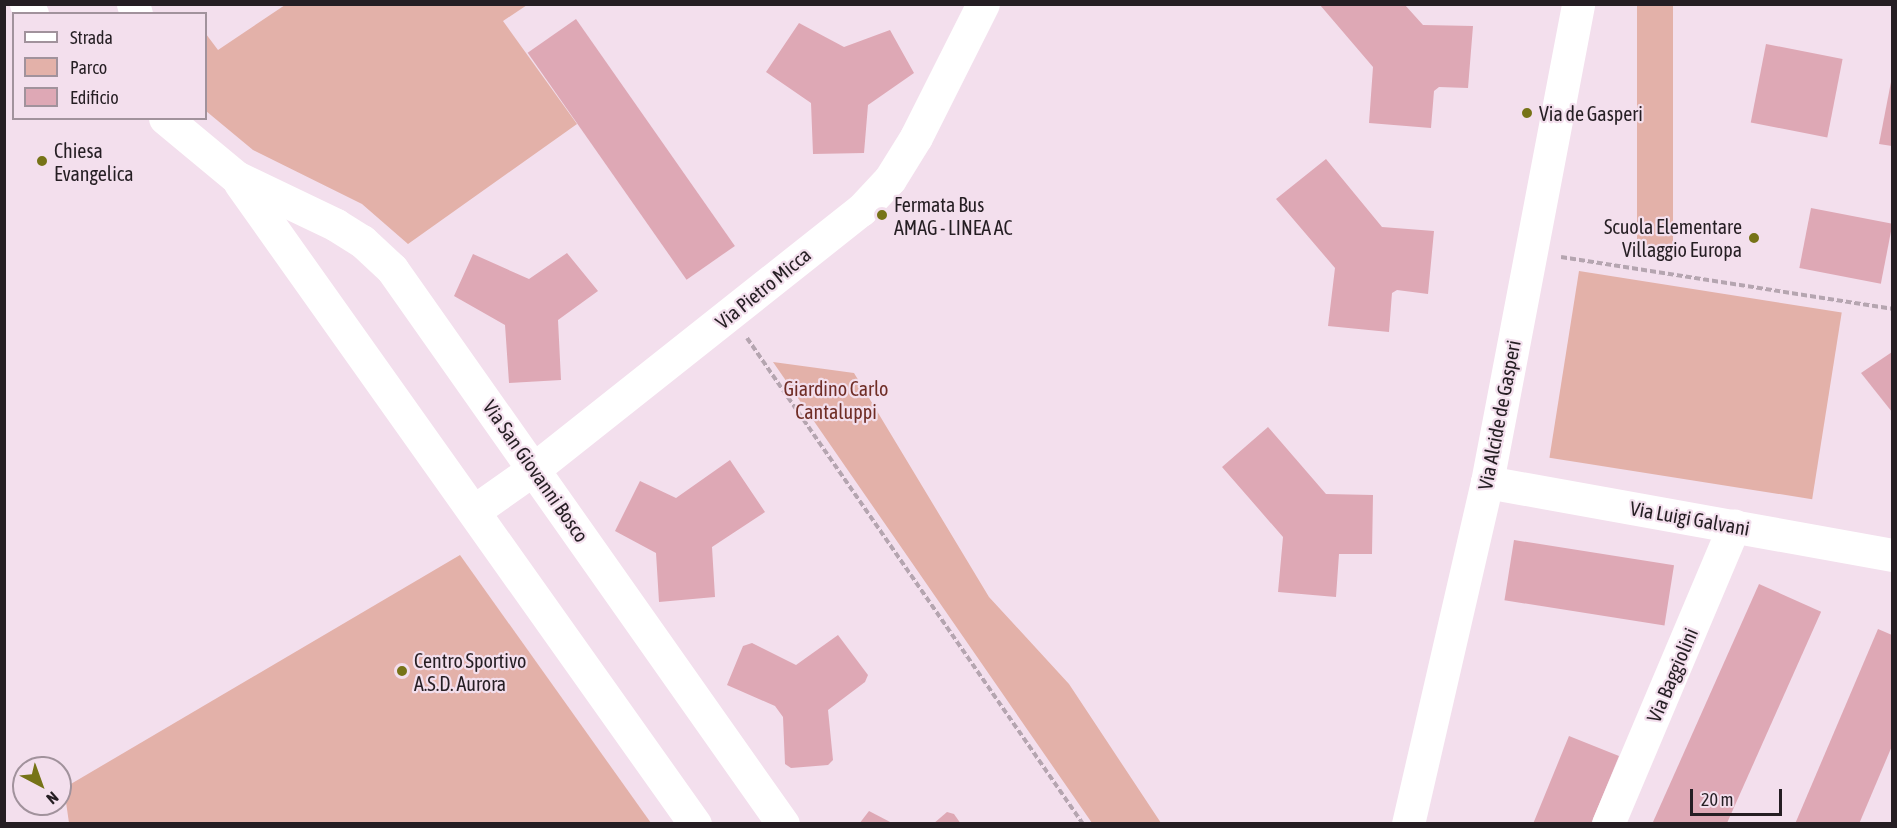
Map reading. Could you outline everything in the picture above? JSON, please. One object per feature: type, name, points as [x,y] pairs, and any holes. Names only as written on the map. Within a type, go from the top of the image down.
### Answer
[{"type":"street","name":"Via Pietro Micca","points":[[474,511],[535,468],[861,210],[890,179],[982,4]]},
{"type":"street","name":"Via Alcide de Gasperi","points":[[1408,824],[1487,482],[1578,4]]},
{"type":"street","name":"Via San Giovanni Bosco","points":[[170,121],[236,177],[695,824]]},
{"type":"street","name":"Via San Giovanni Bosco","points":[[236,177],[336,225],[382,259],[535,468],[783,824]]},
{"type":"street","name":"Via Luigi Galvani","points":[[1487,482],[1893,555]]},
{"type":"street","name":"Via Baggiolini","points":[[1608,824],[1734,526]]},
{"type":"path","points":[[1531,252],[1893,309]]},
{"type":"path","points":[[731,314],[1083,824]]},
{"type":"green space","points":[[285,5],[527,5],[503,21],[577,124],[408,244],[362,204],[253,150],[207,112],[207,35],[218,50]]},
{"type":"green space","points":[[1637,5],[1673,5],[1673,256],[1637,256]]},
{"type":"green space","points":[[1579,271],[1842,313],[1812,499],[1549,458]]},
{"type":"green space","name":"Giardino Carlo Cantaluppi","points":[[773,362],[854,373],[989,597],[1069,684],[1161,823],[1092,823]]},
{"type":"green space","name":"Centro Sportivo A.S.D. Aurora","points":[[460,555],[651,823],[69,823],[68,816],[72,816],[72,783]]},
{"type":"building","points":[[1320,5],[1405,5],[1423,25],[1473,26],[1468,88],[1439,87],[1434,91],[1431,128],[1369,123],[1373,67]]},
{"type":"building","points":[[576,19],[735,246],[687,280],[528,53]]},
{"type":"building","points":[[799,23],[844,47],[890,30],[914,73],[868,105],[864,153],[813,154],[811,103],[766,72]]},
{"type":"building","points":[[1766,44],[1843,59],[1827,137],[1751,123]]},
{"type":"building","points":[[1892,82],[1892,146],[1879,144]]},
{"type":"building","points":[[1326,159],[1382,227],[1434,231],[1428,294],[1397,290],[1392,293],[1389,332],[1328,326],[1335,268],[1276,199]]},
{"type":"building","points":[[1811,208],[1892,224],[1881,284],[1799,268]]},
{"type":"building","points":[[567,253],[598,291],[558,320],[561,380],[509,383],[505,325],[454,296],[473,254],[529,279]]},
{"type":"building","points":[[1892,352],[1892,412],[1861,373]]},
{"type":"building","points":[[1268,427],[1326,494],[1373,495],[1372,554],[1339,554],[1336,597],[1278,592],[1283,537],[1222,467]]},
{"type":"building","points":[[730,460],[765,512],[712,547],[715,597],[659,602],[656,553],[615,531],[640,481],[676,498]]},
{"type":"building","points":[[1514,540],[1674,565],[1664,626],[1504,600]]},
{"type":"building","points":[[1759,584],[1821,612],[1727,824],[1652,823]]},
{"type":"building","points":[[1878,629],[1892,635],[1892,746],[1859,824],[1795,824]]},
{"type":"building","points":[[838,635],[868,675],[865,682],[828,710],[833,760],[828,765],[791,768],[785,764],[783,717],[775,706],[727,685],[743,646],[752,643],[796,665]]},
{"type":"building","points":[[1569,736],[1619,756],[1591,824],[1533,824]]},
{"type":"building","points":[[869,811],[894,824],[859,824]]},
{"type":"building","points":[[947,812],[954,814],[961,824],[933,824]]},
{"type":"place","name":"Via de Gasperi","points":[[1527,113]]},
{"type":"place","name":"Chiesa Evangelica","points":[[42,161]]},
{"type":"place","name":"Fermata Bus AMAG - LINEA AC","points":[[882,215]]},
{"type":"place","name":"Scuola Elementare Villaggio Europa","points":[[1754,238]]},
{"type":"place","name":"Centro Sportivo A.S.D. Aurora","points":[[402,671]]}]
